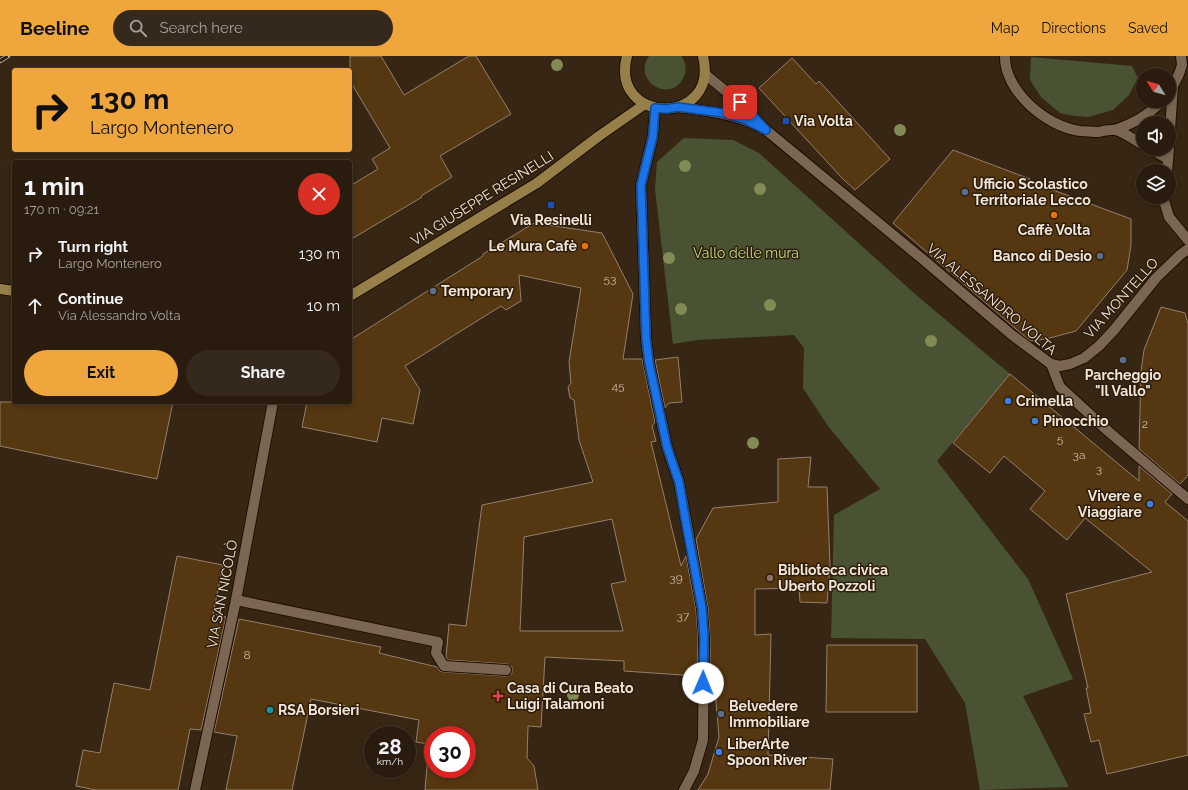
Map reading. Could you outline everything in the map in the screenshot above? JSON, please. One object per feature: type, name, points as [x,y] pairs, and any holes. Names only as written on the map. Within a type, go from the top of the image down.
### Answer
[{"type":"street","points":[[627,56],[625,76],[635,97],[644,104],[655,108],[666,109],[678,107],[688,102],[696,94],[702,85],[705,74],[705,63],[703,56]]},
{"type":"street","points":[[1005,56],[1006,65],[1016,88],[1027,103],[1047,119],[1062,126],[1096,132],[1115,130],[1134,122],[1155,108]]},
{"type":"street","points":[[1176,80],[1182,65],[1181,56]]},
{"type":"street","name":"VIA ALESSANDRO VOLTA","points":[[705,74],[740,102],[766,130],[1012,335],[1051,364],[1060,387],[1109,432],[1188,499]]},
{"type":"street","name":"VIA GIUSEPPE RESINELLI","points":[[352,295],[537,183],[644,104]]},
{"type":"street","name":"VIA ALESSANDRO VOLTA","points":[[678,107],[723,113],[746,120],[766,130]]},
{"type":"street","points":[[655,108],[653,136],[641,185],[646,338],[649,363],[667,447],[679,482],[702,608],[704,638],[703,740],[694,770],[684,790]]},
{"type":"street","points":[[1115,130],[1136,141]]},
{"type":"street","points":[[1166,204],[1170,217],[1188,240]]},
{"type":"street","name":"VIA MONTELLO","points":[[1051,364],[1060,366],[1070,364],[1084,358],[1099,346],[1114,330],[1156,278],[1188,249]]},
{"type":"street","points":[[0,289],[12,291]]},
{"type":"street","name":"VIA SAN NICOLÒ","points":[[195,790],[236,600],[273,404]]},
{"type":"street","points":[[236,600],[438,642],[436,653],[444,666],[506,670]]},
{"type":"green space","points":[[649,56],[681,56],[686,66],[686,71],[679,85],[671,89],[663,89],[656,87],[649,81],[645,74],[645,66]]},
{"type":"green space","points":[[1031,57],[1132,66],[1136,74],[1136,82],[1129,95],[1113,110],[1088,117],[1060,113],[1041,97],[1030,80]]},
{"type":"green space","name":"Vallo delle mura","points":[[684,138],[733,140],[759,153],[915,294],[1010,374],[937,461],[1028,579],[1073,679],[1023,696],[1069,787],[980,790],[965,703],[925,639],[831,638],[834,515],[880,489],[828,426],[803,388],[804,348],[794,335],[697,340],[673,344],[655,189],[657,162]]},
{"type":"building","points":[[350,56],[381,56],[404,95],[469,56],[476,56],[511,114],[440,156],[452,177],[421,196],[422,197],[352,239],[352,185],[378,169],[372,159],[390,148],[352,84],[352,68],[350,68]]},
{"type":"building","points":[[792,58],[816,84],[819,81],[890,159],[855,190],[842,178],[759,88]]},
{"type":"building","points":[[953,150],[1030,179],[1029,181],[1131,219],[1131,245],[1127,270],[1076,331],[1046,339],[1030,341],[893,223]]},
{"type":"building","points":[[534,223],[602,233],[633,294],[623,359],[642,359],[655,422],[652,426],[656,441],[651,442],[681,566],[686,556],[696,610],[698,638],[697,676],[624,671],[624,661],[545,657],[541,727],[528,726],[527,758],[534,766],[538,790],[425,790],[426,778],[476,778],[476,726],[424,726],[424,743],[416,742],[419,720],[311,699],[292,790],[226,790],[237,736],[214,732],[239,619],[381,647],[379,653],[437,667],[440,671],[444,672],[506,676],[512,673],[512,667],[507,664],[448,660],[446,657],[449,624],[466,626],[482,505],[593,482],[579,440],[574,400],[570,398],[568,387],[571,383],[569,362],[581,288],[519,275],[521,301],[506,310],[501,306],[405,366],[420,390],[413,424],[382,418],[377,442],[302,427],[307,404],[352,404],[352,339],[483,256],[483,254]],"holes":[[[612,519],[626,581],[611,584],[623,631],[520,631],[524,537]]]},
{"type":"building","points":[[1161,307],[1185,313],[1188,324],[1188,475],[1180,484],[1139,449],[1141,371],[1144,350]]},
{"type":"building","points":[[678,357],[682,402],[669,403],[665,408],[655,360]]},
{"type":"building","points":[[1010,374],[1139,481],[1139,466],[1172,494],[1165,502],[1188,521],[1188,755],[1107,774],[1099,740],[1091,742],[1084,714],[1091,713],[1086,688],[1088,688],[1066,594],[1152,572],[1085,518],[1067,540],[1030,509],[1045,491],[1004,456],[990,473],[953,443]]},
{"type":"building","points":[[0,402],[12,402],[12,404],[173,404],[157,479],[0,446]]},
{"type":"building","name":"Biblioteca civica Uberto Pozzoli","points":[[811,457],[808,487],[827,487],[830,566],[827,603],[800,602],[799,588],[755,589],[755,635],[771,634],[768,755],[833,759],[830,790],[698,790],[708,774],[719,737],[714,677],[710,676],[708,608],[696,539],[713,508],[778,502],[778,459]]},
{"type":"building","points":[[177,556],[223,565],[213,614],[226,617],[201,730],[190,729],[178,790],[96,790],[76,786],[83,750],[100,753],[114,683],[150,690]]},
{"type":"building","points":[[827,645],[917,645],[917,712],[826,712]]},
{"type":"railway","points":[[0,61],[8,56]]},
{"type":"place","name":"Via Volta","points":[[786,121]]},
{"type":"place","name":"Ufficio Scolastico Territoriale Lecco","points":[[965,192]]},
{"type":"place","name":"Via Resinelli","points":[[551,205]]},
{"type":"place","name":"Caffè Volta","points":[[1054,215]]},
{"type":"place","name":"Le Mura Cafè","points":[[585,246]]},
{"type":"place","name":"Banco di Desio","points":[[1100,256]]},
{"type":"place","name":"Temporary","points":[[433,291]]},
{"type":"place","name":"Parcheggio \"Il Vallo\"","points":[[1123,360]]},
{"type":"place","name":"Crimella","points":[[1008,401]]},
{"type":"place","name":"Pinocchio","points":[[1035,421]]},
{"type":"place","name":"Vivere e Viaggiare","points":[[1150,504]]},
{"type":"place","name":"Biblioteca civica Uberto Pozzoli","points":[[770,578]]},
{"type":"place","name":"Casa di Cura Beato Luigi Talamoni","points":[[498,696]]},
{"type":"place","name":"RSA Borsieri","points":[[270,710]]},
{"type":"place","name":"Belvedere Immobiliare","points":[[721,714]]},
{"type":"place","name":"LiberArte Spoon River","points":[[719,752]]},
{"type":"route","points":[[703,683],[704,638],[702,608],[679,482],[667,447],[649,363],[646,338],[641,185],[653,136],[655,108],[666,109],[678,107],[723,113],[746,120],[766,130],[740,102]]}]
